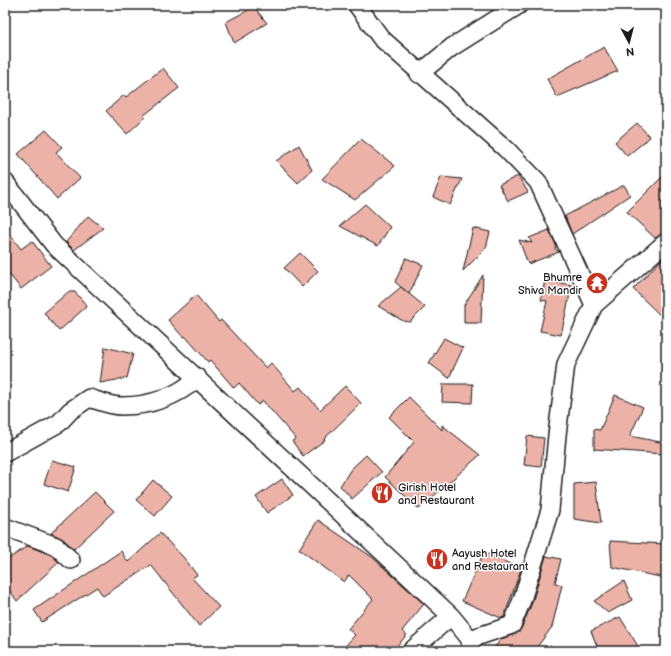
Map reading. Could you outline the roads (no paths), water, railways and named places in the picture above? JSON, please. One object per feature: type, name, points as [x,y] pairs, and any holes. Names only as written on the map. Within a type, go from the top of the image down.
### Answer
[{"type":"street","points":[[358,5],[380,38],[419,74],[506,149],[538,182],[594,305]]},
{"type":"street","points":[[419,74],[452,47],[519,5]]},
{"type":"street","points":[[5,182],[54,245],[451,616],[471,645],[512,625],[522,600],[550,510],[557,435],[566,364],[594,305],[666,242]]},
{"type":"street","points":[[5,453],[59,423],[70,411],[89,398],[121,406],[158,402],[184,390],[198,378]]},
{"type":"street","points":[[5,527],[56,546],[71,560]]},
{"type":"street","points":[[411,651],[451,616]]},
{"type":"place","name":"Bhumre Shiva Mandir","points":[[597,283]]},
{"type":"place","name":"Girish Hotel and Restaurant","points":[[382,493]]},
{"type":"place","name":"Aayush Hotel and Restaurant","points":[[437,559]]}]
